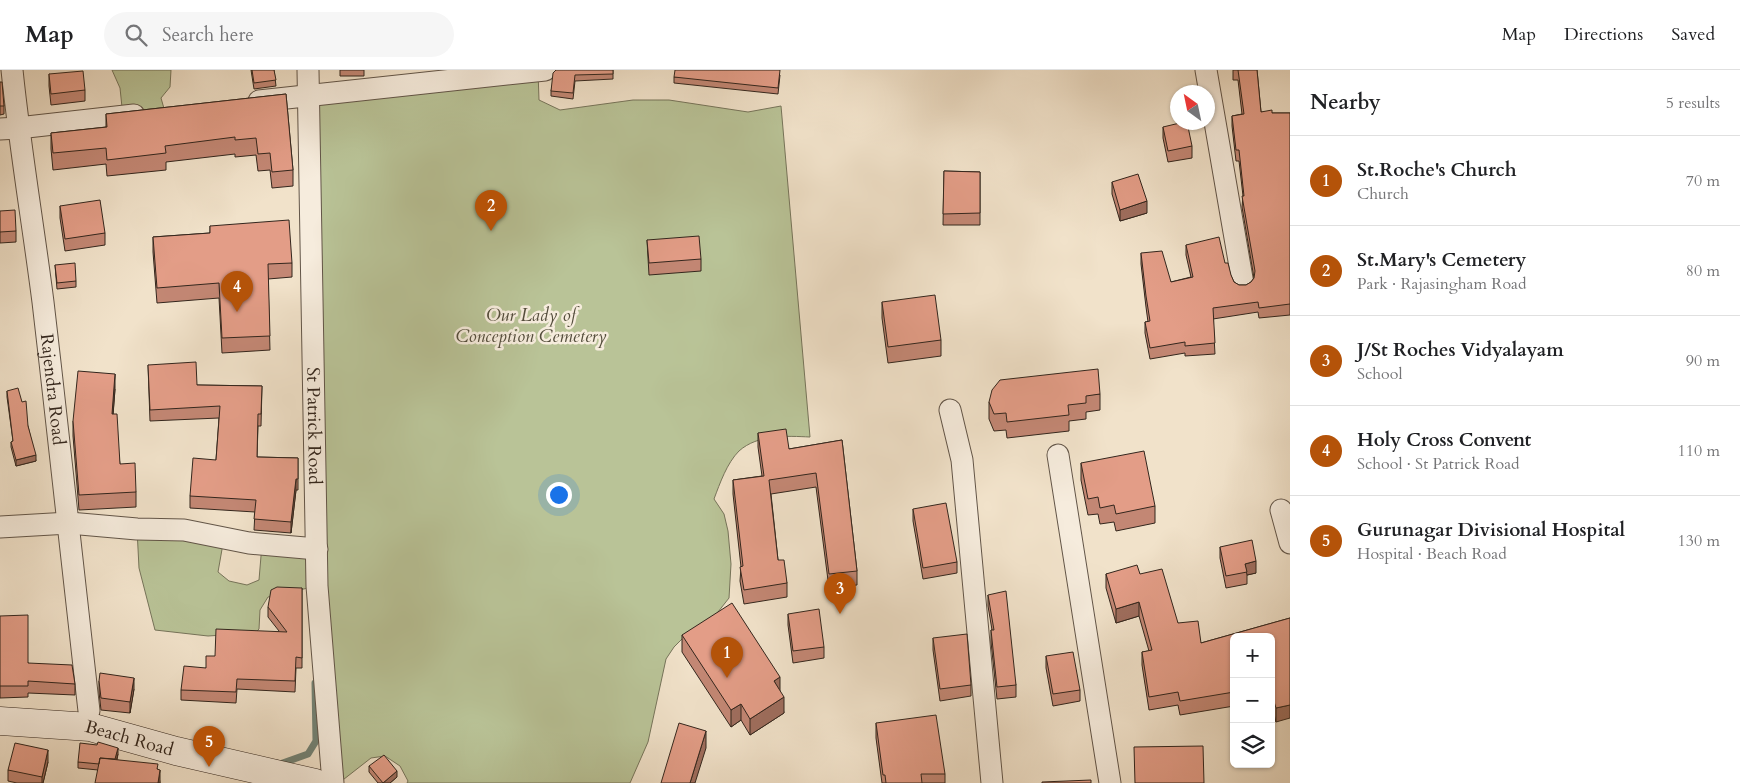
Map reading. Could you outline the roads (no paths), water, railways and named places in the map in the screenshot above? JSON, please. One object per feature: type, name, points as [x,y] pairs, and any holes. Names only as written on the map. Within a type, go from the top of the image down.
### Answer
[{"type":"main road","name":"Beach Road","points":[[0,721],[90,727],[176,751],[315,783]]},
{"type":"street","name":"Rajendra Road","points":[[12,70],[9,129],[42,299],[69,523],[88,711]]},
{"type":"street","name":"St Patrick Road","points":[[308,70],[317,549],[322,662],[333,783]]},
{"type":"street","points":[[237,104],[545,70]]},
{"type":"street","points":[[1206,70],[1243,284]]},
{"type":"street","points":[[9,129],[156,113]]},
{"type":"street","points":[[950,410],[962,460],[992,783]]},
{"type":"street","points":[[1058,456],[1110,783]]},
{"type":"street","points":[[1281,510],[1290,543]]},
{"type":"street","points":[[0,527],[69,523],[137,529],[184,530],[249,543],[317,549]]},
{"type":"waterway","points":[[277,763],[280,764],[308,754],[316,741],[315,683]]},
{"type":"place","name":"St.Mary's Cemetery","points":[[491,231]]},
{"type":"place","name":"Holy Cross Convent","points":[[237,312]]},
{"type":"place","name":"J/St Roches Vidyalayam","points":[[840,614]]},
{"type":"place","name":"St.Roche's Church","points":[[727,678]]},
{"type":"place","name":"Gurunagar Divisional Hospital","points":[[209,767]]},
{"type":"park label","name":"Our Lady of Conception Cemetery","points":[[531,325]]}]
